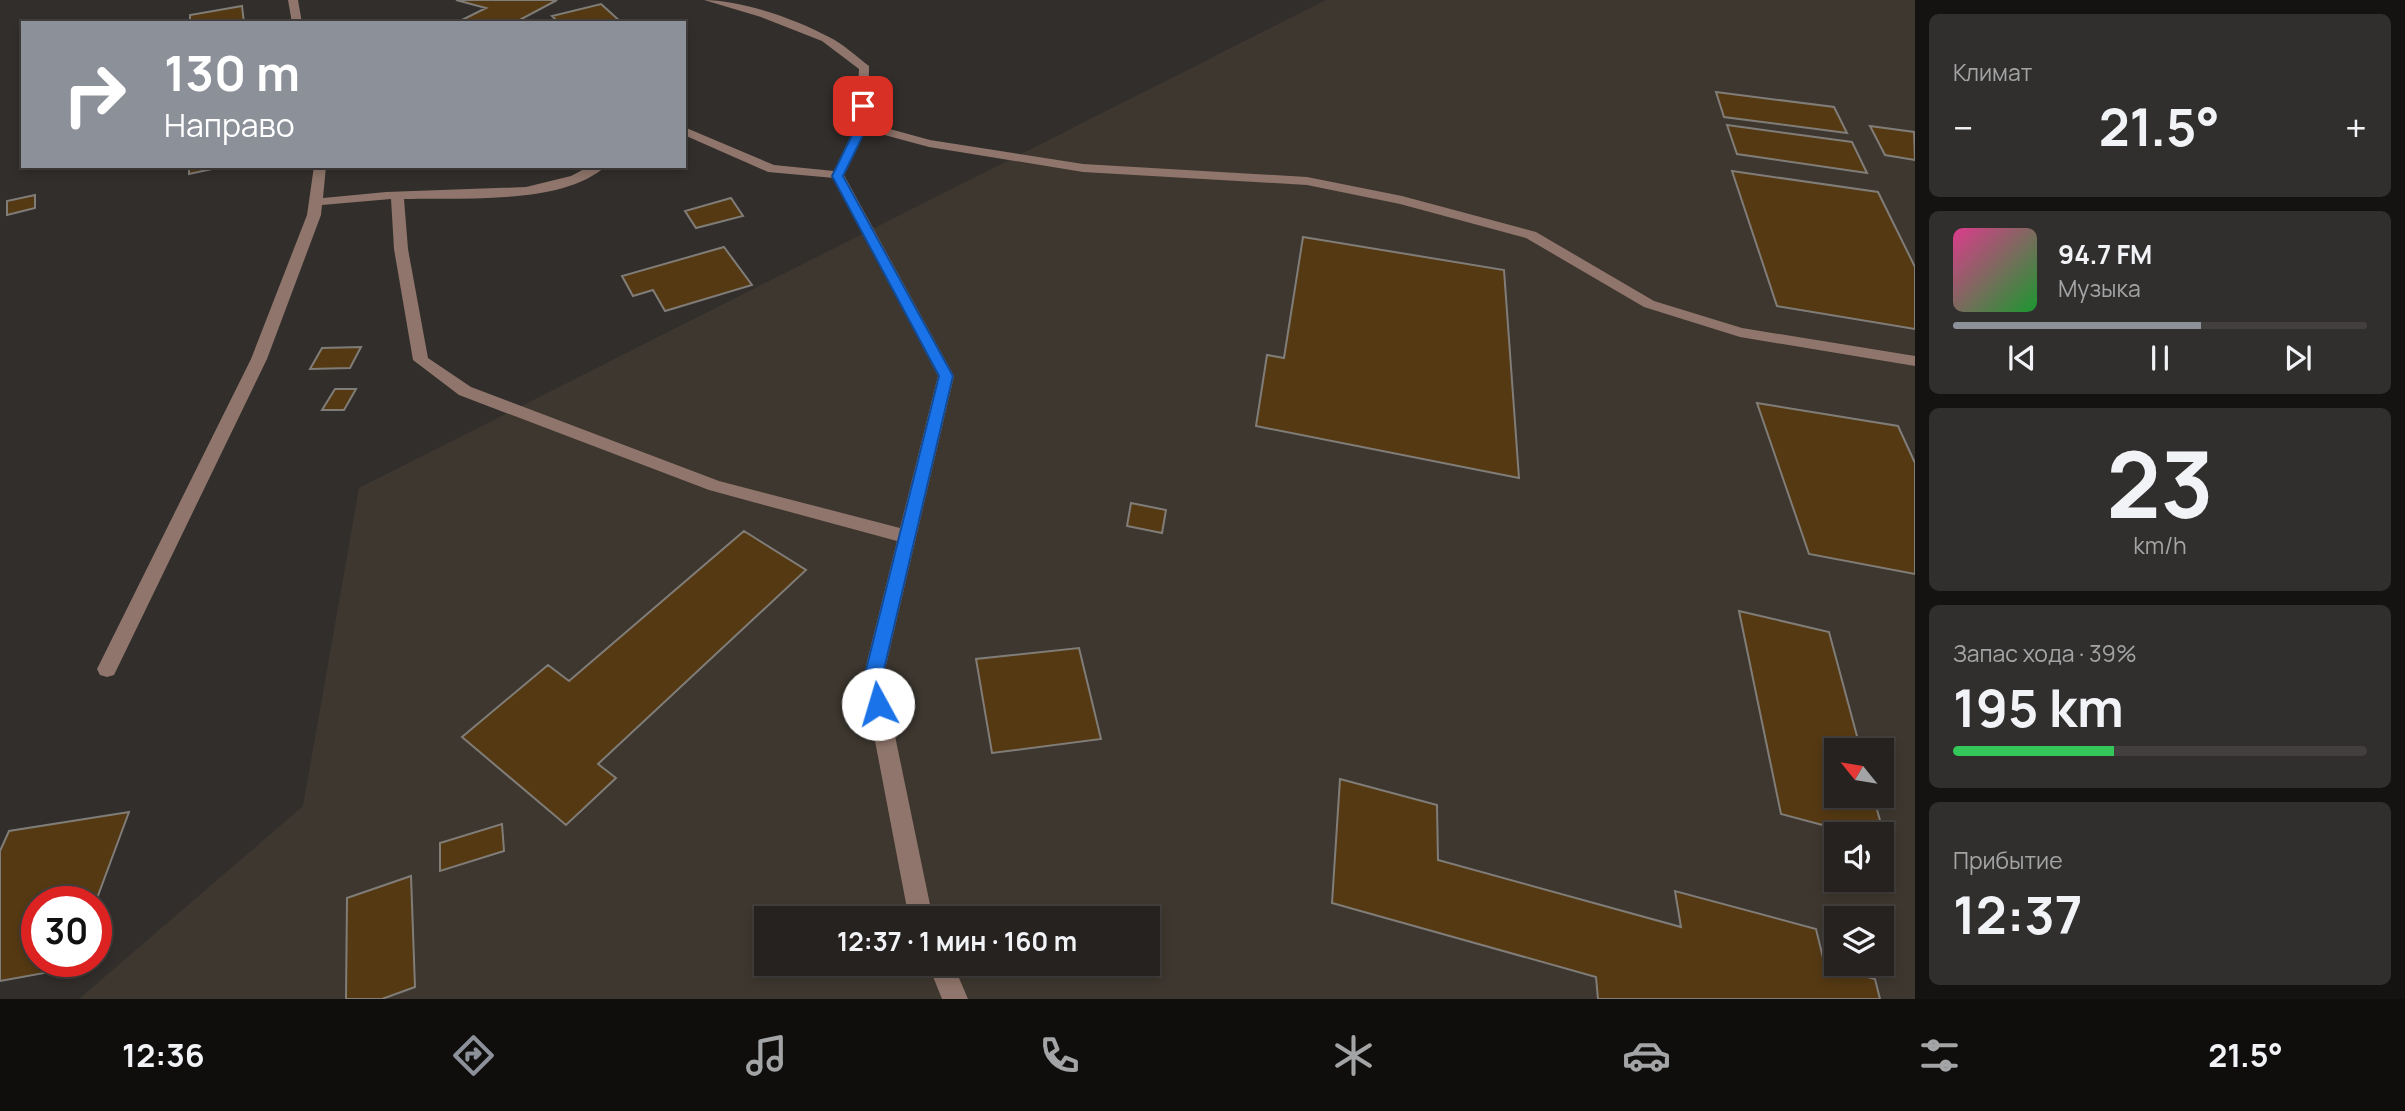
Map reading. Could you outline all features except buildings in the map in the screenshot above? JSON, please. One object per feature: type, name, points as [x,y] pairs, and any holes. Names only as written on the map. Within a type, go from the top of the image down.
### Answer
[{"type":"street","points":[[293,0],[297,21]]},
{"type":"street","points":[[709,0],[765,15],[826,39],[865,68],[862,125],[838,176]]},
{"type":"street","points":[[862,125],[929,143],[1083,168],[1307,181],[1402,200],[1531,235],[1649,304],[1740,332],[1915,361]]},
{"type":"street","points":[[686,132],[772,169],[838,176]]},
{"type":"street","points":[[107,669],[259,359],[314,215],[320,168]]},
{"type":"street","points":[[316,202],[397,195],[531,192],[576,180],[597,168]]},
{"type":"street","points":[[838,176],[946,376],[873,678],[918,906]]},
{"type":"street","points":[[397,195],[401,249],[421,360],[465,391],[715,486],[906,537]]},
{"type":"street","points":[[945,976],[955,999]]},
{"type":"shaded area","points":[[1326,0],[1915,0],[1915,999],[79,999],[105,977],[112,977],[112,971],[303,806],[359,488]]},
{"type":"route","points":[[863,106],[862,125],[838,176],[946,376],[873,678],[878,704]]}]
